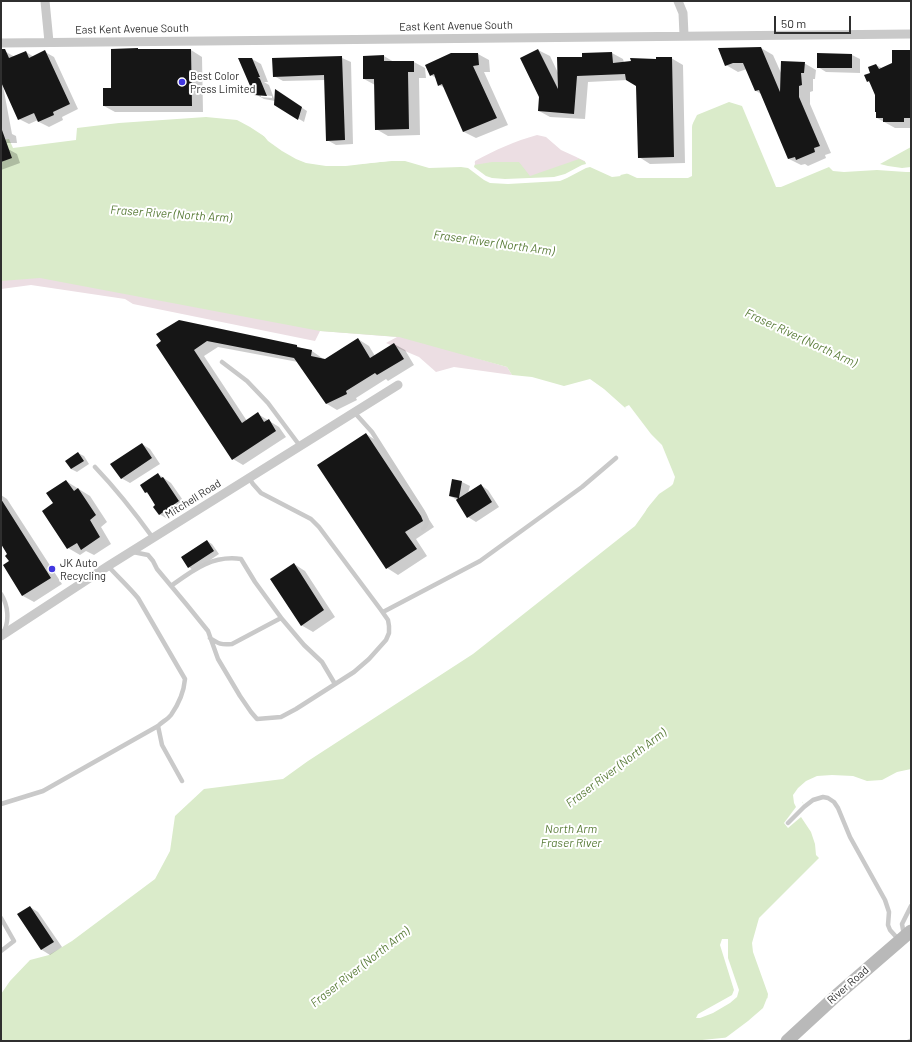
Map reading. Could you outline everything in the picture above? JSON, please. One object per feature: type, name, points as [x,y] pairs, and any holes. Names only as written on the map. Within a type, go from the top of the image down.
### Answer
[{"type":"street","points":[[45,1],[49,42]]},
{"type":"street","points":[[678,1],[683,13],[684,35]]},
{"type":"street","name":"East Kent Avenue South","points":[[1,43],[684,35],[911,34]]},
{"type":"street","name":"Mitchell Road","points":[[1,636],[131,551],[398,385]]},
{"type":"street","name":"River Road","points":[[787,1041],[836,995],[905,936]]},
{"type":"lane","points":[[222,362],[247,381],[268,403],[300,446]]},
{"type":"lane","points":[[354,412],[372,432],[423,512],[427,520],[423,529]]},
{"type":"lane","points":[[383,612],[480,561],[582,487],[616,458]]},
{"type":"lane","points":[[95,467],[105,477],[153,538]]},
{"type":"lane","points":[[131,551],[148,555],[157,569],[208,631],[218,660],[240,696],[257,719],[280,717],[296,709],[354,672],[369,659],[386,640],[389,633],[388,620],[319,527],[311,519],[261,492],[252,484],[249,478]]},
{"type":"lane","points":[[171,586],[195,568],[212,561],[230,557],[241,559],[255,582],[281,618],[304,645],[322,662],[335,684]]},
{"type":"lane","points":[[1,804],[43,791],[158,726],[170,716],[180,697],[185,679],[138,598],[108,566]]},
{"type":"lane","points":[[1,594],[6,605],[7,618],[5,630],[1,636]]},
{"type":"lane","points":[[1,615],[7,618]]},
{"type":"lane","points":[[210,638],[219,644],[232,644],[281,618]]},
{"type":"lane","points":[[158,726],[162,745],[182,781]]},
{"type":"lane","points":[[788,823],[813,800],[823,797],[834,802],[850,837],[885,900],[889,912],[888,926],[890,930],[905,936]]},
{"type":"lane","points":[[905,936],[902,924],[911,906]]},
{"type":"lane","points":[[1,918],[14,941],[1,951]]},
{"type":"shaded area","points":[[537,135],[546,137],[561,150],[585,161],[586,164],[525,178],[474,167],[475,161],[490,153]]},
{"type":"shaded area","points":[[1,267],[208,280],[507,367],[512,375],[454,367],[436,372],[419,357],[386,343],[397,337],[320,331],[315,341],[133,304],[125,299],[31,285],[1,289]]},
{"type":"water","name":"North Arm Fraser River","points":[[731,95],[746,100],[778,178],[788,180],[825,164],[833,167],[848,167],[875,162],[911,144],[911,774],[877,783],[823,782],[814,784],[800,798],[816,826],[820,857],[759,918],[752,943],[753,952],[768,994],[766,1009],[732,1037],[692,1041],[1,1041],[1,994],[10,981],[30,960],[49,955],[72,941],[155,879],[170,851],[175,816],[204,789],[283,779],[308,761],[473,654],[635,526],[657,491],[668,480],[669,472],[655,444],[632,414],[604,389],[590,379],[564,386],[532,377],[512,375],[507,367],[399,337],[320,331],[40,278],[1,281],[1,140],[9,139],[13,148],[76,140],[77,128],[119,123],[206,117],[237,120],[302,161],[336,166],[403,160],[432,167],[468,166],[492,162],[519,162],[530,176],[579,159],[616,176],[634,172],[676,173],[688,162],[694,110]]},
{"type":"pier","points":[[730,93],[747,99],[780,176],[788,178],[824,162],[830,164],[831,166],[848,165],[875,160],[911,142],[911,147],[880,164],[902,168],[911,167],[911,172],[877,170],[844,172],[833,171],[829,167],[781,187],[776,187],[742,106],[729,102],[697,115],[692,125],[692,176],[688,178],[637,178],[624,172],[634,170],[676,171],[686,161],[685,123],[692,109]]},
{"type":"pier","points":[[242,121],[251,125],[303,159],[336,164],[403,158],[432,165],[475,163],[474,167],[486,176],[505,179],[554,177],[565,174],[586,164],[585,161],[577,157],[579,157],[616,174],[618,173],[621,176],[612,177],[590,167],[560,181],[508,184],[490,183],[468,168],[429,168],[405,161],[388,161],[346,166],[326,166],[306,163],[296,159],[268,141],[256,129]]},
{"type":"pier","points":[[629,405],[651,434],[662,445],[675,477],[673,484],[659,494],[641,514],[655,490],[666,479],[667,472],[654,445],[627,411],[625,407]]},
{"type":"pier","points":[[911,769],[911,776],[877,785],[823,784],[815,786],[808,792],[802,799],[802,802],[818,825],[823,838],[820,859],[816,855],[815,844],[811,832],[801,817],[788,828],[784,823],[796,807],[793,795],[806,781],[817,776],[853,776],[867,781],[882,780],[897,772]]},
{"type":"pier","points":[[722,939],[728,939],[728,958],[739,990],[737,997],[713,1013],[696,1018],[698,1014],[732,995],[734,990],[720,945]]},
{"type":"pier","points":[[767,998],[770,1000],[768,1010],[733,1039],[724,1039],[763,1008]]},
{"type":"building","points":[[761,47],[780,92],[781,61],[805,62],[804,73],[801,73],[802,85],[799,86],[799,97],[820,146],[814,148],[815,152],[796,160],[795,157],[788,159],[759,90],[755,91],[743,63],[733,63],[725,66],[718,48]]},
{"type":"building","points":[[1,49],[5,49],[9,58],[26,51],[29,58],[45,50],[70,104],[53,112],[54,115],[38,122],[34,113],[18,120],[1,82]]},
{"type":"building","points":[[111,49],[191,49],[192,106],[103,106],[103,88],[111,88]]},
{"type":"building","points":[[538,49],[558,89],[557,57],[582,57],[582,53],[612,52],[613,63],[631,61],[630,58],[656,59],[656,57],[672,57],[674,157],[638,158],[636,86],[626,80],[625,74],[577,76],[574,114],[538,111],[539,97],[520,58]]},
{"type":"building","points":[[892,50],[911,50],[911,111],[910,118],[904,118],[904,122],[883,122],[883,118],[876,118],[875,95],[869,81],[867,82],[864,75],[870,73],[868,67],[876,64],[879,69],[892,63]]},
{"type":"building","points":[[451,53],[478,53],[479,65],[473,66],[497,118],[463,132],[442,84],[438,86],[434,74],[430,76],[425,65]]},
{"type":"building","points":[[817,53],[852,54],[852,68],[817,68]]},
{"type":"building","points":[[384,55],[384,61],[414,61],[414,72],[408,72],[409,129],[375,130],[374,79],[363,79],[363,56]]},
{"type":"building","points":[[342,56],[345,140],[326,141],[324,75],[273,77],[272,58]]},
{"type":"building","points":[[238,58],[252,58],[260,77],[258,77],[267,96],[254,95]]},
{"type":"building","points":[[275,89],[302,107],[298,120],[274,105]]},
{"type":"building","points":[[2,130],[12,158],[1,162],[1,131]]},
{"type":"building","points":[[179,320],[297,345],[297,347],[312,350],[311,356],[325,359],[358,338],[370,358],[394,343],[404,359],[377,375],[375,373],[346,391],[347,394],[326,404],[294,358],[207,341],[194,350],[242,423],[258,412],[264,422],[269,419],[276,431],[232,460],[156,345],[161,341],[156,334]]},
{"type":"building","points":[[366,433],[423,521],[405,532],[417,549],[386,569],[317,465]]},
{"type":"building","points":[[142,443],[152,458],[121,479],[110,464]]},
{"type":"building","points":[[78,452],[84,461],[71,469],[65,461]]},
{"type":"building","points":[[158,473],[161,478],[163,477],[179,501],[159,515],[153,507],[155,505],[147,492],[145,493],[140,485]]},
{"type":"building","points":[[452,479],[462,481],[459,498],[481,484],[492,502],[467,518],[456,500],[458,498],[449,496]]},
{"type":"building","points":[[66,480],[74,491],[78,488],[96,515],[90,520],[100,537],[81,550],[77,543],[67,549],[42,511],[53,503],[46,493]]},
{"type":"building","points":[[1,499],[51,578],[22,596],[3,565],[9,561],[5,556],[7,554],[1,544]]},
{"type":"building","points":[[207,540],[214,551],[188,568],[181,557]]},
{"type":"building","points":[[294,563],[324,610],[301,626],[270,579]]},
{"type":"building","points":[[30,906],[54,942],[41,950],[17,914]]},
{"type":"place","name":"Best Color Press Limited","points":[[182,82]]},
{"type":"place","name":"JK Auto Recycling","points":[[52,569]]},
{"type":"water label","name":"Fraser River (North Arm)","points":[[171,214]]},
{"type":"water label","name":"Fraser River (North Arm)","points":[[494,243]]},
{"type":"water label","name":"Fraser River (North Arm)","points":[[801,338]]},
{"type":"water label","name":"Fraser River (North Arm)","points":[[616,768]]},
{"type":"water label","name":"Fraser River (North Arm)","points":[[360,967]]}]
